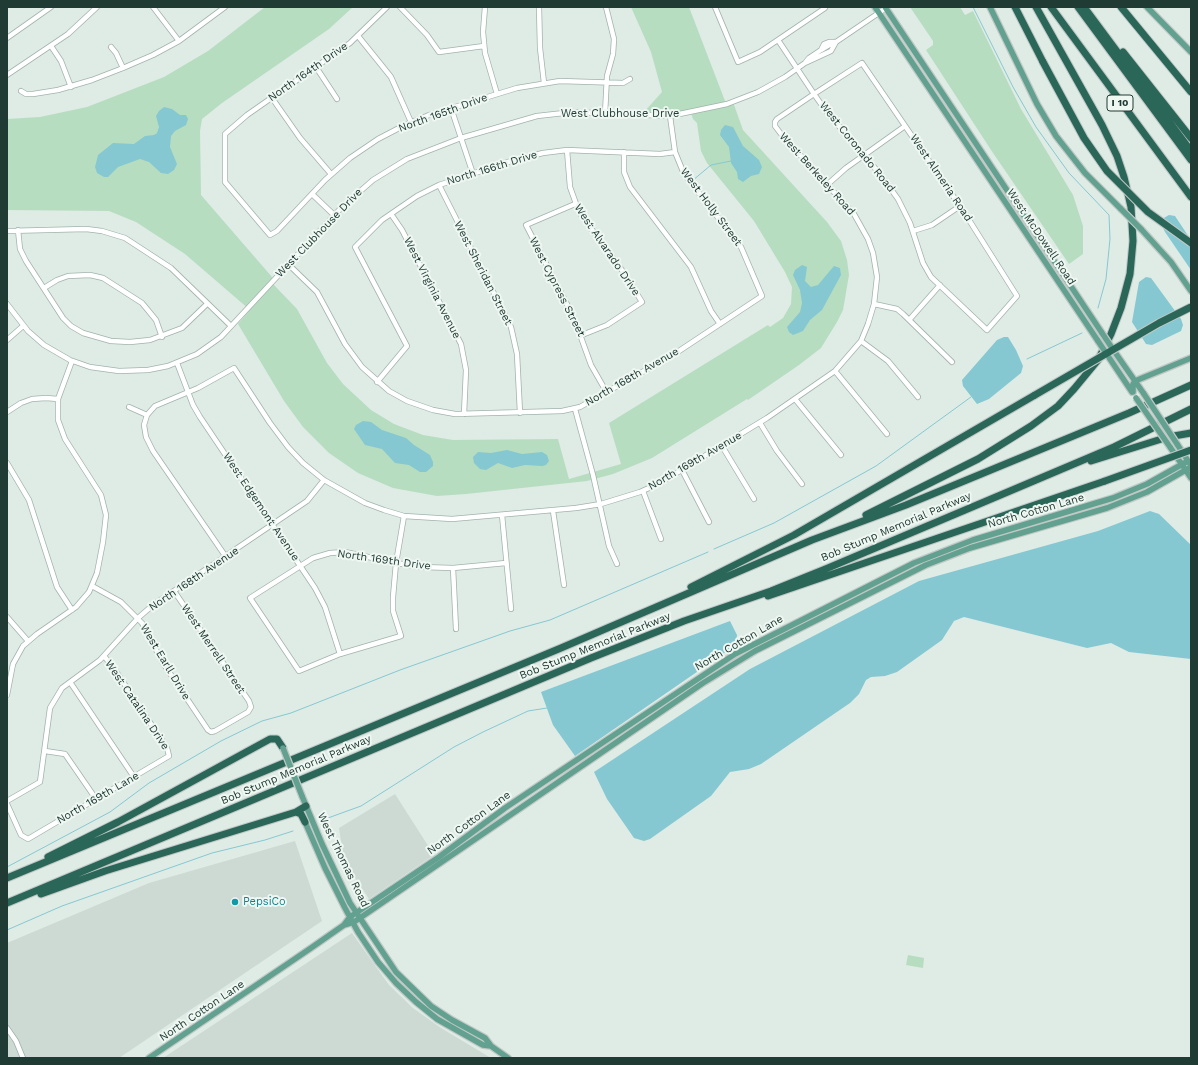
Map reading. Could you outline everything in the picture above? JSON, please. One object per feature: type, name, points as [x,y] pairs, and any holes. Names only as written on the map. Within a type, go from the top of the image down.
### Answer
[{"type":"highway","points":[[1015,7],[1076,125],[1104,166],[1148,212],[1191,243]]},
{"type":"highway","points":[[812,540],[942,478],[1031,426],[1058,406],[1084,377],[1098,360],[1114,328],[1125,296],[1132,262],[1132,224],[1127,188],[1119,161],[1107,135],[1036,7]]},
{"type":"highway","name":"I 10","points":[[1051,7],[1191,197]]},
{"type":"highway","points":[[1078,7],[1191,160]]},
{"type":"highway","name":"I 10","points":[[1084,7],[1191,151]]},
{"type":"highway","points":[[1088,7],[1191,138]]},
{"type":"highway","points":[[1121,7],[1191,92]]},
{"type":"highway","points":[[664,604],[683,591],[820,520],[1159,323],[1191,307]]},
{"type":"highway","name":"Bob Stump Memorial Parkway","points":[[7,877],[539,657],[812,540],[906,505],[1129,413],[1191,385]]},
{"type":"highway","name":"Bob Stump Memorial Parkway","points":[[7,903],[585,661],[818,572],[1114,447],[1191,409]]},
{"type":"highway","points":[[1012,491],[1124,450],[1191,432]]},
{"type":"highway","points":[[665,630],[685,625],[1191,450]]},
{"type":"highway","points":[[7,877],[118,822],[270,739],[277,739],[283,748]]},
{"type":"highway","points":[[7,907],[98,874],[296,812],[306,806]]},
{"type":"highway","points":[[296,812],[301,814],[305,822]]},
{"type":"main road","name":"West McDowell Road","points":[[875,7],[1136,398],[1182,464],[1189,466]]},
{"type":"main road","points":[[990,7],[1037,104],[1056,136],[1085,173],[1141,229],[1171,262],[1191,291]]},
{"type":"main road","points":[[1147,7],[1191,52]]},
{"type":"main road","name":"West McDowell Road","points":[[885,8],[1177,444],[1189,466],[1191,478]]},
{"type":"main road","points":[[1132,392],[1135,381],[1191,358]]},
{"type":"main road","name":"North Cotton Lane","points":[[344,925],[350,917],[434,860],[505,808],[711,669],[753,644],[896,571],[942,551],[1113,498],[1138,488],[1182,464]]},
{"type":"main road","name":"North Cotton Lane","points":[[149,1058],[344,925],[354,922],[419,879],[715,674],[755,651],[933,562],[970,548],[1107,508],[1146,492],[1189,466]]},
{"type":"main road","name":"West Thomas Road","points":[[283,748],[332,866],[356,913],[396,972],[413,990],[452,1020],[485,1038],[491,1046],[508,1058]]},
{"type":"main road","name":"West Thomas Road","points":[[305,822],[325,868],[350,917],[378,962],[396,983],[437,1019],[466,1036],[484,1045],[491,1046]]},
{"type":"main road","points":[[419,879],[421,874],[433,866],[434,860]]},
{"type":"street","points":[[7,38],[51,7]]},
{"type":"street","points":[[7,75],[68,34],[97,7]]},
{"type":"street","points":[[154,7],[179,42]]},
{"type":"street","points":[[21,90],[26,94],[33,94],[71,86],[123,68],[179,42],[219,9],[225,7]]},
{"type":"street","name":"North 164th Drive","points":[[270,236],[225,182],[225,134],[246,115],[358,36],[387,7]]},
{"type":"street","points":[[400,7],[427,35],[440,52],[484,46]]},
{"type":"street","points":[[485,7],[483,26],[484,46],[496,94]]},
{"type":"street","points":[[540,7],[540,48],[544,83]]},
{"type":"street","points":[[605,114],[607,82],[613,54],[614,39],[611,21],[606,7]]},
{"type":"street","points":[[715,7],[738,62],[749,58],[778,40],[824,8]]},
{"type":"street","name":"West Clubhouse Drive","points":[[7,304],[23,326],[44,345],[72,360],[90,367],[119,372],[148,370],[177,363],[205,349],[231,326],[334,215],[364,187],[390,168],[419,153],[461,138],[537,116],[573,112],[670,116],[703,110],[733,102],[766,87],[798,68],[809,58],[822,52],[885,8]]},
{"type":"street","points":[[358,36],[391,77],[411,122]]},
{"type":"street","name":"West Coronado Road","points":[[778,40],[826,111],[864,154],[898,199],[913,231],[926,269],[931,277],[988,330]]},
{"type":"street","points":[[50,46],[61,61],[71,86]]},
{"type":"street","points":[[111,47],[116,53],[123,68]]},
{"type":"street","name":"West Almeria Road","points":[[814,94],[862,63],[960,206],[1017,296],[988,330]]},
{"type":"street","points":[[316,67],[337,99]]},
{"type":"street","name":"North 165th Drive","points":[[270,236],[277,231],[331,174],[359,151],[411,122],[496,94],[544,83],[573,81],[623,83],[630,79]]},
{"type":"street","name":"West Berkeley Road","points":[[814,94],[775,122],[778,130],[854,214],[868,239],[873,253],[877,277],[874,304],[861,341]]},
{"type":"street","points":[[272,98],[303,142],[331,174]]},
{"type":"street","points":[[451,108],[472,174]]},
{"type":"street","name":"West Holly Street","points":[[670,116],[675,152],[684,174],[741,247],[762,296]]},
{"type":"street","points":[[828,184],[864,154],[906,126]]},
{"type":"street","name":"North 166th Drive","points":[[377,382],[407,346],[354,247],[391,214],[417,196],[439,185],[522,158],[567,150],[660,154],[675,152]]},
{"type":"street","name":"West Alvarado Drive","points":[[567,150],[568,177],[575,204],[584,220],[624,273],[642,302],[607,325],[582,335]]},
{"type":"street","points":[[624,152],[624,172],[630,187],[693,270],[711,311],[720,324]]},
{"type":"street","name":"West Sheridan Street","points":[[439,185],[511,327],[517,354],[520,413]]},
{"type":"street","points":[[312,194],[334,215]]},
{"type":"street","name":"West Cypress Street","points":[[575,204],[526,225],[582,335],[591,365],[607,393]]},
{"type":"street","points":[[913,231],[932,225],[960,206]]},
{"type":"street","name":"West Virginia Avenue","points":[[391,214],[402,230],[461,344],[466,370],[464,414]]},
{"type":"street","points":[[7,231],[86,228],[117,235],[140,247],[171,268],[231,326]]},
{"type":"street","points":[[18,230],[19,244],[22,254],[63,318],[71,326],[83,333],[101,339],[121,342],[140,342],[162,337],[187,324],[207,304]]},
{"type":"street","name":"North 168th Avenue","points":[[288,264],[317,292],[350,352],[377,382],[397,396],[416,405],[440,412],[464,414],[562,412],[575,409],[607,393],[676,352],[762,296]]},
{"type":"street","points":[[44,288],[57,280],[68,276],[90,275],[103,278],[142,303],[156,320],[162,337]]},
{"type":"street","points":[[910,319],[940,285]]},
{"type":"street","points":[[874,304],[897,309],[910,319],[952,362]]},
{"type":"street","points":[[7,340],[23,326]]},
{"type":"street","points":[[861,341],[888,361],[918,397]]},
{"type":"street","name":"North 169th Avenue","points":[[187,391],[198,388],[234,368],[270,423],[303,463],[324,480],[365,503],[404,516],[452,518],[502,515],[553,511],[601,504],[643,491],[682,470],[760,423],[795,399],[835,371],[861,341]]},
{"type":"street","points":[[7,695],[15,659],[28,641],[72,610],[84,598],[92,586],[98,568],[105,530],[104,505],[98,490],[61,430],[57,414],[58,400],[72,360]]},
{"type":"street","name":"West Edgemont Avenue","points":[[177,363],[187,391],[200,417],[300,565],[325,607],[340,654]]},
{"type":"street","points":[[835,371],[888,434]]},
{"type":"street","points":[[187,391],[162,402],[147,415],[144,425],[146,437],[153,451],[226,557]]},
{"type":"street","points":[[7,412],[21,403],[32,399],[58,400]]},
{"type":"street","points":[[795,399],[841,455]]},
{"type":"street","points":[[129,407],[147,415]]},
{"type":"street","points":[[575,409],[601,504],[609,546],[617,564]]},
{"type":"street","points":[[760,423],[777,451],[802,484]]},
{"type":"street","points":[[722,446],[754,499]]},
{"type":"street","points":[[7,463],[28,500],[57,587],[72,610]]},
{"type":"street","points":[[682,470],[709,522]]},
{"type":"street","name":"North 168th Avenue","points":[[7,802],[40,782],[52,703],[59,691],[104,656],[138,618],[153,605],[307,501],[324,480]]},
{"type":"street","points":[[643,491],[661,539]]},
{"type":"street","points":[[553,511],[564,584]]},
{"type":"street","points":[[502,515],[511,609]]},
{"type":"street","points":[[340,654],[401,636],[393,611],[393,583],[404,516]]},
{"type":"street","name":"North 169th Drive","points":[[340,654],[299,671],[250,598],[300,565],[313,558],[330,553],[345,552],[421,567],[453,568],[506,564]]},
{"type":"street","points":[[453,568],[456,629]]},
{"type":"street","name":"West Earll Drive","points":[[92,586],[118,599],[138,618],[146,629],[163,663],[211,732]]},
{"type":"street","name":"West Merrell Street","points":[[174,591],[249,701],[251,707],[248,712],[211,732]]},
{"type":"street","points":[[7,616],[28,641]]},
{"type":"street","name":"West Catalina Drive","points":[[104,656],[113,667],[169,754]]},
{"type":"street","points":[[70,682],[134,777]]},
{"type":"street","points":[[45,751],[65,754],[96,799]]},
{"type":"street","name":"North 169th Lane","points":[[7,802],[21,835],[25,839],[29,838],[166,758],[169,754]]},
{"type":"street","points":[[7,1028],[16,1042],[23,1058]]},
{"type":"shaded area","points":[[395,794],[434,855],[369,899],[344,861],[339,828]]},
{"type":"shaded area","points":[[295,841],[322,921],[119,1058],[7,1058],[7,943],[149,883]]},
{"type":"shaded area","points":[[352,933],[389,985],[413,1008],[441,1028],[491,1058],[163,1058]]},
{"type":"green space","points":[[265,7],[353,7],[329,29],[222,103],[202,119],[200,131],[201,195],[272,277],[274,285],[297,309],[327,363],[343,384],[371,410],[394,424],[423,435],[453,440],[558,439],[569,479],[621,464],[609,423],[768,325],[770,327],[783,318],[791,304],[792,287],[785,272],[754,221],[707,163],[701,151],[697,123],[693,119],[691,113],[644,116],[644,112],[662,92],[651,52],[631,7],[689,7],[725,101],[727,104],[733,102],[743,130],[827,222],[841,241],[847,260],[849,275],[843,310],[837,322],[821,348],[748,400],[747,399],[652,458],[613,474],[587,481],[437,496],[393,488],[358,473],[329,453],[303,427],[284,401],[238,324],[250,310],[185,254],[136,222],[109,211],[7,210],[7,119],[40,117],[87,107],[164,77],[208,51]]},
{"type":"green space","points":[[910,7],[960,7],[965,15],[973,11],[1021,109],[1073,195],[1083,226],[1083,254],[1069,264],[993,153],[926,50],[933,45],[933,41]]},
{"type":"green space","points":[[908,955],[924,958],[923,968],[906,965]]},
{"type":"water","points":[[164,107],[172,109],[180,115],[186,115],[188,119],[186,125],[175,131],[171,136],[170,147],[177,164],[174,170],[168,174],[161,173],[149,162],[140,159],[118,167],[108,177],[104,177],[97,173],[95,167],[98,155],[113,143],[134,144],[145,136],[154,135],[157,133],[159,127],[156,116]]},
{"type":"water","points":[[725,125],[733,127],[743,146],[759,160],[762,167],[759,174],[751,176],[743,182],[738,179],[737,172],[731,163],[729,147],[720,135],[721,130]]},
{"type":"water","points":[[1169,215],[1175,216],[1191,240],[1191,270],[1161,224],[1162,219]]},
{"type":"water","points":[[802,265],[807,267],[805,281],[811,287],[818,285],[834,266],[840,268],[841,275],[822,310],[810,320],[803,331],[793,335],[789,332],[787,327],[800,312],[802,303],[800,290],[793,275],[795,270]]},
{"type":"water","points":[[1146,277],[1151,278],[1181,319],[1183,325],[1181,331],[1152,345],[1146,344],[1132,322],[1139,282]]},
{"type":"water","points":[[1008,337],[1016,350],[1023,366],[1021,373],[989,399],[977,404],[963,386],[962,380],[997,340]]},
{"type":"water","points":[[363,421],[371,422],[382,430],[406,438],[430,455],[433,466],[426,472],[420,472],[409,465],[395,463],[382,449],[365,445],[354,429],[356,425]]},
{"type":"water","points":[[507,450],[522,454],[542,452],[547,455],[549,461],[546,465],[542,466],[525,465],[512,468],[498,463],[486,470],[480,469],[474,463],[473,457],[478,452],[491,453]]},
{"type":"water","points":[[1150,511],[1159,514],[1191,545],[1191,659],[1129,652],[1111,643],[1087,648],[964,617],[954,621],[942,640],[897,672],[885,676],[871,677],[866,680],[859,694],[850,703],[761,764],[749,769],[730,772],[711,796],[650,839],[644,841],[634,838],[607,799],[594,772],[750,669],[919,581],[1098,531]]},
{"type":"water","points":[[730,621],[737,635],[736,645],[575,756],[553,725],[541,692]]},
{"type":"waterway","points":[[973,7],[1013,87],[1036,127],[1069,173],[1109,215],[1110,239],[1106,279],[1098,308]]},
{"type":"waterway","points":[[692,181],[711,165],[731,161]]},
{"type":"waterway","points":[[1027,359],[1082,333]]},
{"type":"waterway","points":[[714,549],[774,523],[876,466],[971,397]]},
{"type":"waterway","points":[[7,867],[110,812],[149,783],[221,741],[262,721],[291,713],[400,670],[510,631],[550,620],[708,552]]},
{"type":"waterway","points":[[328,818],[361,806],[454,747],[483,732],[528,711],[547,708]]},
{"type":"waterway","points":[[7,930],[62,906],[212,853],[265,840],[293,831]]},
{"type":"place","name":"PepsiCo","points":[[235,902]]}]
